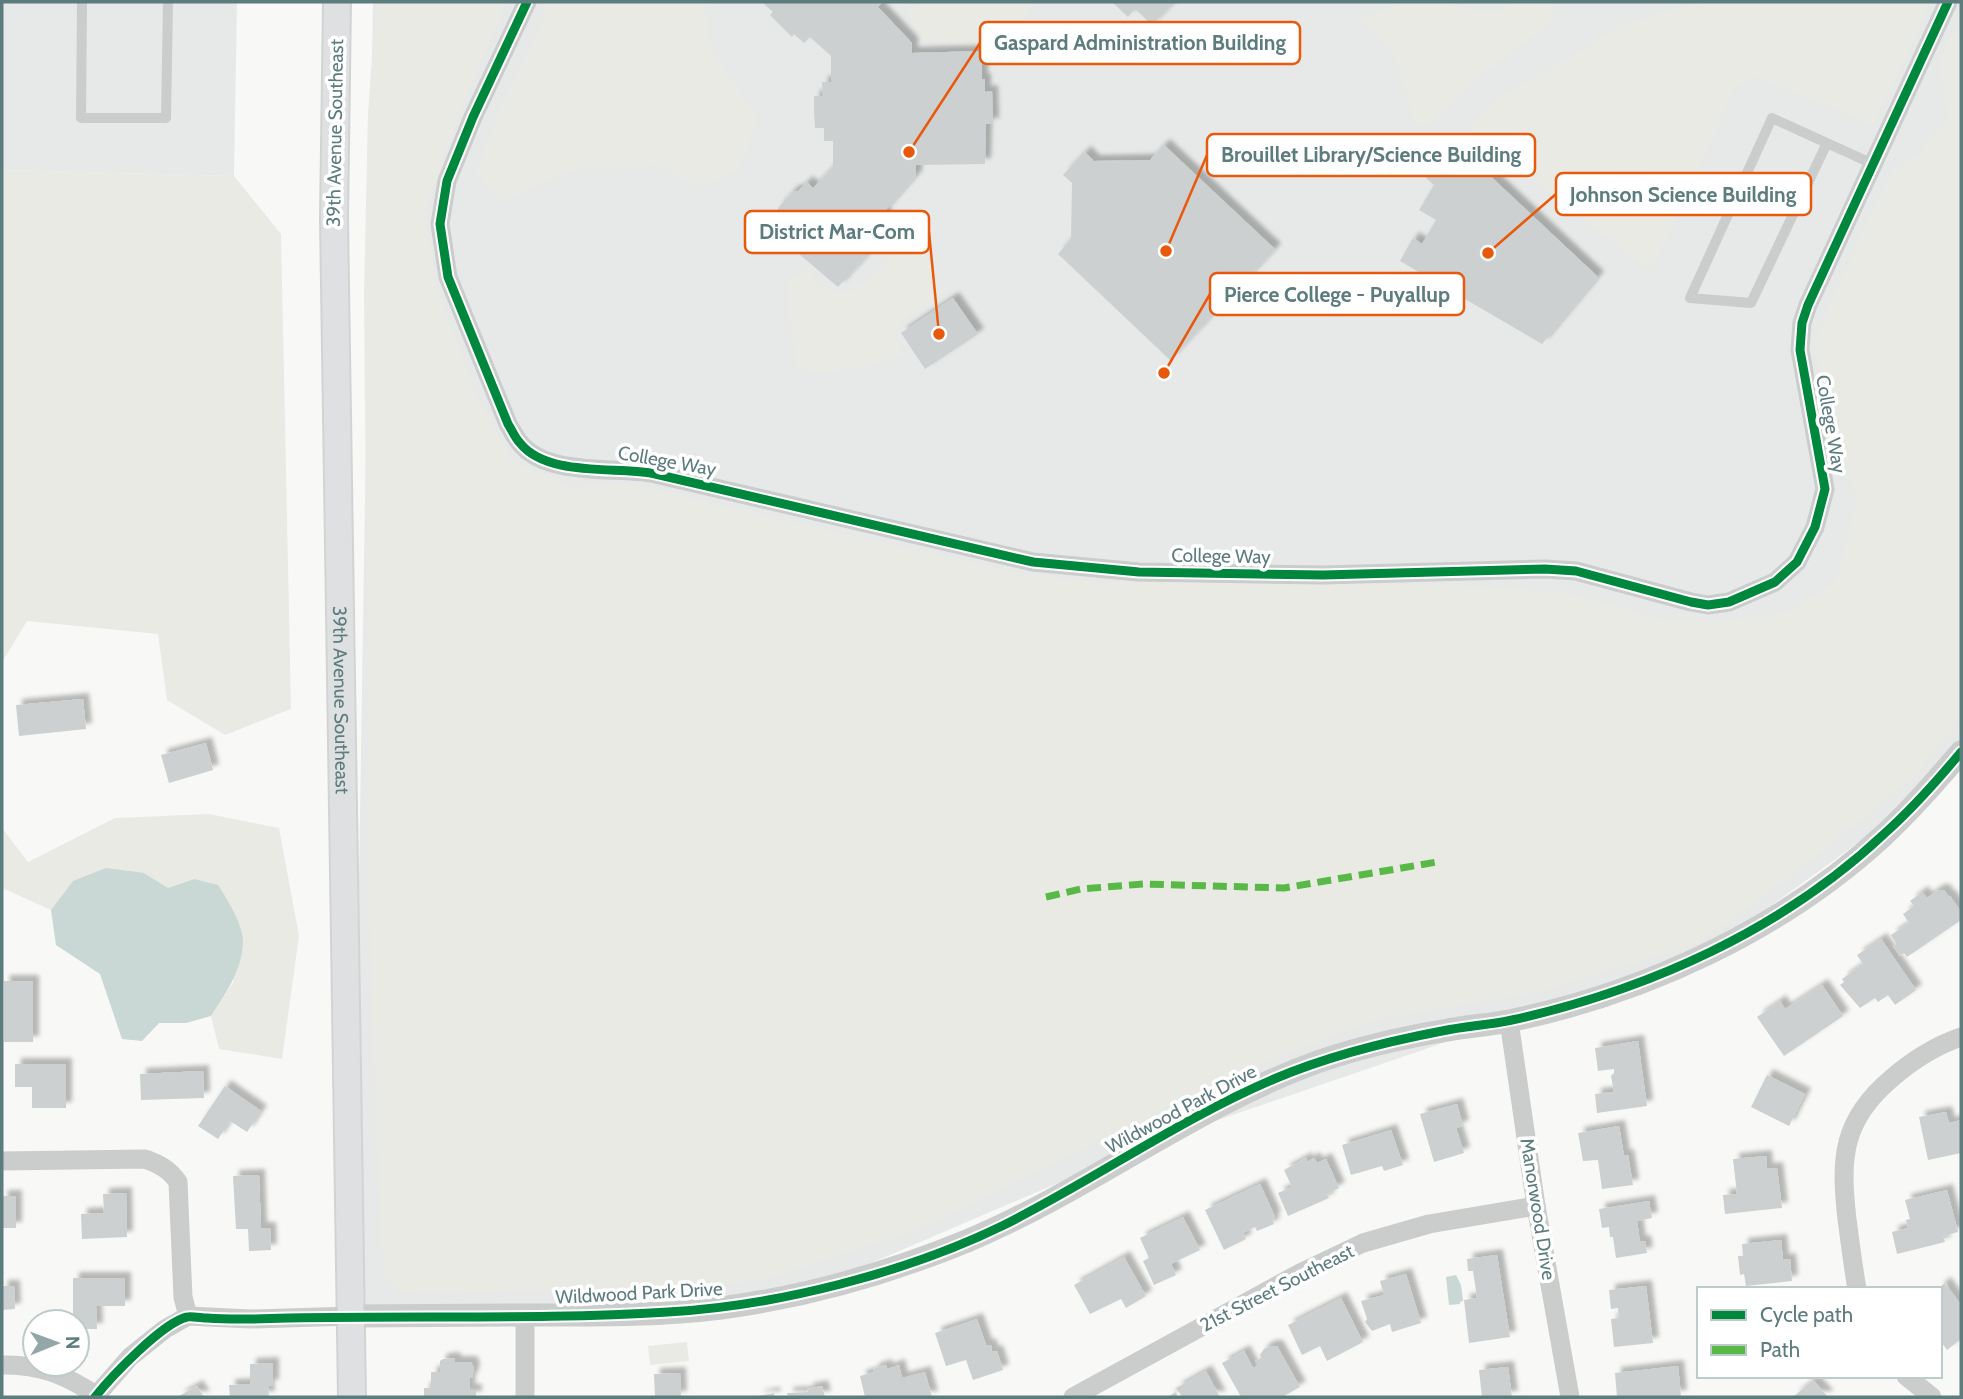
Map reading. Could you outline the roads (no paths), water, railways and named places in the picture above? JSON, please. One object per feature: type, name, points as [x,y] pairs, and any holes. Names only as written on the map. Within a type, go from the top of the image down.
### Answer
[{"type":"main road","name":"39th Avenue Southeast","points":[[337,2],[334,219],[352,1397]]},
{"type":"street","name":"College Way","points":[[527,2],[473,117],[447,181],[440,224],[447,276],[508,424],[520,443],[543,460],[578,468],[651,473],[1033,562],[1139,572],[1334,575],[1545,569],[1576,571],[1700,604],[1729,602],[1775,582],[1797,562],[1807,546],[1825,489],[1800,350],[1802,323],[1948,2]]},
{"type":"street","name":"Wildwood Park Drive","points":[[352,1316],[614,1315],[724,1307],[850,1281],[964,1242],[1004,1224],[1217,1105],[1322,1061],[1363,1048],[1444,1030],[1509,1021],[1584,1001],[1637,984],[1706,953],[1776,918],[1833,878],[1924,795],[1961,752]]},
{"type":"street","name":"Manorwood Drive","points":[[1509,1021],[1536,1206],[1570,1397]]},
{"type":"street","points":[[1857,1287],[1842,1175],[1848,1139],[1867,1102],[1880,1087],[1930,1051],[1961,1037]]},
{"type":"street","points":[[2,1161],[145,1159],[171,1172],[178,1182],[183,1297],[188,1316]]},
{"type":"street","name":"21st Street Southeast","points":[[1073,1397],[1300,1273],[1363,1243],[1429,1224],[1536,1206]]},
{"type":"street","points":[[525,1315],[525,1397]]},
{"type":"street","points":[[2,1365],[34,1366],[54,1371],[73,1380],[95,1396],[130,1357],[165,1329],[188,1316],[250,1319],[352,1316]]},
{"type":"street","points":[[1908,1378],[1932,1397]]},
{"type":"lane","points":[[82,2],[81,118],[166,118],[168,2]]},
{"type":"lane","points":[[1827,143],[1751,303],[1690,298],[1772,117],[1873,164]]},
{"type":"place","name":"Gaspard Administration Building","points":[[909,152]]},
{"type":"place","name":"Brouillet Library/Science Building","points":[[1166,251]]},
{"type":"place","name":"Johnson Science Building","points":[[1488,253]]},
{"type":"place","name":"District Mar-Com","points":[[939,334]]},
{"type":"place","name":"Pierce College - Puyallup","points":[[1164,373]]}]
